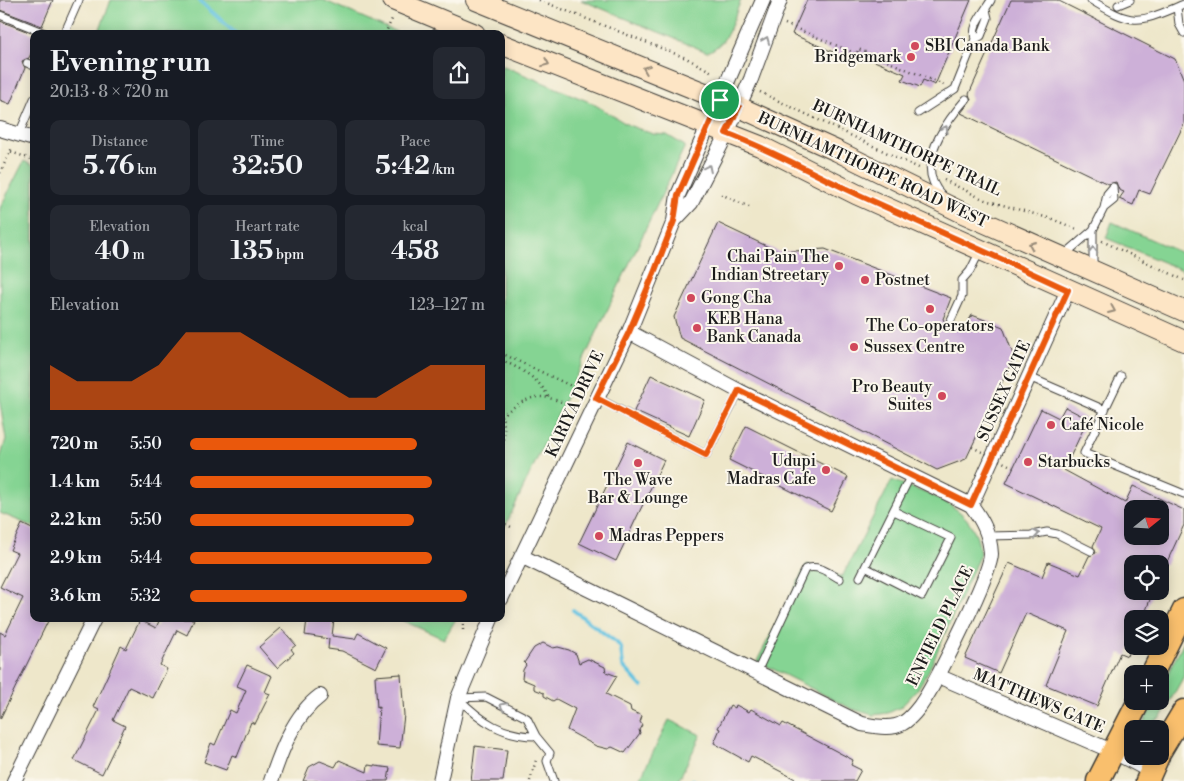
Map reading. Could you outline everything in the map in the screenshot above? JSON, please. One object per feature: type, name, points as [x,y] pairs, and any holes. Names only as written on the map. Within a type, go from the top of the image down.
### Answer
[{"type":"main road","points":[[393,0],[465,30]]},
{"type":"main road","name":"BURNHAMTHORPE ROAD WEST","points":[[476,0],[739,107],[837,151],[963,214],[1184,311]]},
{"type":"main road","name":"BURNHAMTHORPE ROAD WEST","points":[[505,46],[760,146],[856,194],[1184,341]]},
{"type":"main road","points":[[1156,665],[1184,610]]},
{"type":"main road","points":[[1098,781],[1135,710]]},
{"type":"main road","points":[[1169,738],[1184,711]]},
{"type":"street","name":"KARIYA DRIVE","points":[[674,221],[691,203],[718,130],[720,100],[764,0]]},
{"type":"street","name":"KARIYA DRIVE","points":[[505,591],[629,332],[674,221],[678,195],[718,130],[739,107],[780,6],[780,0]]},
{"type":"street","points":[[0,129],[30,138]]},
{"type":"street","name":"SUSSEX GATE","points":[[971,505],[1068,290]]},
{"type":"street","points":[[629,332],[739,390],[971,505]]},
{"type":"street","name":"ENFIELD PLACE","points":[[523,557],[862,724],[883,727],[902,723],[923,702],[938,676],[985,576],[991,556],[988,536],[982,519],[971,505]]},
{"type":"street","points":[[14,781],[93,622]]},
{"type":"street","points":[[440,781],[458,698],[490,622]]},
{"type":"street","name":"MATTHEWS GATE","points":[[938,676],[1124,755]]},
{"type":"street","points":[[271,781],[298,720],[307,706],[320,696]]},
{"type":"lane","points":[[66,30],[79,0]]},
{"type":"lane","points":[[918,113],[955,89],[975,39],[973,33],[980,16],[986,10],[991,0]]},
{"type":"lane","points":[[1091,0],[1115,15],[1128,20],[1143,20],[1184,4]]},
{"type":"lane","points":[[1115,15],[1119,4],[1130,0]]},
{"type":"lane","points":[[1176,7],[1184,18]]},
{"type":"lane","points":[[1176,7],[1179,24],[1184,33]]},
{"type":"lane","points":[[0,14],[38,30]]},
{"type":"lane","points":[[963,214],[940,193],[929,173],[934,149],[952,114],[966,99]]},
{"type":"lane","points":[[19,134],[30,108]]},
{"type":"lane","points":[[1061,258],[1091,233],[1104,208]]},
{"type":"lane","points":[[1091,233],[1093,271]]},
{"type":"lane","points":[[950,322],[962,296],[962,280],[970,271],[981,249]]},
{"type":"lane","points":[[1121,376],[1084,453],[1184,494]]},
{"type":"lane","points":[[1029,378],[1105,410]]},
{"type":"lane","points":[[596,398],[706,455],[739,390]]},
{"type":"lane","points":[[860,577],[911,476]]},
{"type":"lane","points":[[865,568],[922,596],[935,572],[951,538],[894,512]]},
{"type":"lane","points":[[988,536],[1031,535],[1047,532],[1057,534],[1091,551]]},
{"type":"lane","points":[[757,672],[805,569],[812,566],[825,570],[840,579]]},
{"type":"lane","points":[[458,698],[486,697],[527,718],[536,736],[550,753],[547,760],[554,781]]},
{"type":"lane","points":[[458,698],[479,718],[487,722],[518,736],[536,736]]},
{"type":"path","points":[[539,0],[686,58],[714,73]]},
{"type":"path","points":[[785,24],[857,54],[858,49],[955,89]]},
{"type":"path","name":"BURNHAMTHORPE TRAIL","points":[[760,92],[985,200],[1052,219],[1091,233],[1184,280]]},
{"type":"path","points":[[0,173],[19,134]]},
{"type":"path","points":[[11,152],[30,159]]},
{"type":"path","points":[[721,194],[749,207]]},
{"type":"path","points":[[505,355],[568,383],[596,398]]},
{"type":"path","points":[[505,362],[533,378],[545,389],[549,398]]},
{"type":"path","points":[[505,414],[521,401],[531,398],[549,398],[571,406]]},
{"type":"path","points":[[972,447],[1013,467]]},
{"type":"path","points":[[505,524],[511,527]]},
{"type":"path","points":[[463,622],[463,630]]},
{"type":"green space","points":[[111,0],[323,0],[392,30],[100,30]]},
{"type":"green space","points":[[581,0],[741,0],[725,38],[707,52]]},
{"type":"green space","points":[[505,67],[592,103],[628,125],[653,134],[667,135],[685,146],[505,527]]},
{"type":"green space","points":[[24,161],[30,164],[30,525],[0,513],[0,459],[6,439],[0,403],[0,208]]},
{"type":"green space","points":[[1112,222],[1184,254],[1184,271],[1106,238]]},
{"type":"green space","points":[[892,480],[936,498],[961,513],[977,537],[980,554],[929,670],[917,690],[901,707],[888,713],[873,715],[852,709],[757,661],[807,564],[842,577]]},
{"type":"green space","points":[[406,622],[454,622],[444,639]]},
{"type":"green space","points":[[1184,641],[1184,676],[1169,703],[1169,671]]},
{"type":"green space","points":[[1150,710],[1165,710],[1161,717],[1156,720],[1145,720]]},
{"type":"green space","points":[[669,720],[701,735],[678,781],[639,781]]},
{"type":"building","points":[[0,0],[53,0],[42,26],[0,10]]},
{"type":"building","points":[[807,0],[971,0],[935,85],[923,80],[920,87],[902,80],[905,74],[865,57],[863,61],[851,55],[849,59],[792,34]]},
{"type":"building","points":[[1011,0],[1057,0],[1175,59],[1184,80],[1184,124],[1150,194],[1139,190],[1133,205],[1119,199],[1124,192],[1119,190],[1116,182],[1108,184],[961,113],[971,100],[969,94]]},
{"type":"building","points":[[0,21],[30,32],[30,56],[22,61],[25,68],[10,104],[0,100]]},
{"type":"building","name":"Sussex Centre","points":[[718,223],[779,252],[825,249],[951,298],[943,319],[948,327],[955,324],[964,329],[972,315],[1003,327],[1014,357],[966,459],[937,470],[680,338],[674,317]]},
{"type":"building","points":[[651,375],[705,400],[689,436],[634,411]]},
{"type":"building","points":[[1065,407],[1088,419],[1064,470],[1124,502],[1124,545],[1169,545],[1169,503],[1184,510],[1184,525],[1169,558],[1169,555],[1124,555],[1124,600],[1150,600],[1146,610],[1124,610],[1124,655],[1120,653],[1097,706],[1046,685],[1068,631],[1026,613],[999,673],[965,658],[1009,563],[1042,577],[1048,562],[1080,575],[1089,556],[1096,553],[1093,546],[1101,529],[1006,483],[1041,409],[1059,418]]},
{"type":"building","points":[[746,426],[848,477],[831,511],[729,460]]},
{"type":"building","points":[[628,442],[664,460],[616,561],[579,543]]},
{"type":"building","points":[[1133,486],[1163,500],[1126,500]]},
{"type":"building","points":[[22,524],[30,528],[30,622],[48,622],[0,719],[0,632],[5,635],[23,598],[0,587],[17,553],[10,550]]},
{"type":"building","points":[[139,622],[144,622],[156,628],[159,622],[193,622],[187,635],[177,630],[160,665],[167,669],[153,698],[129,687],[113,720],[125,726],[102,774],[74,760],[99,710],[93,707],[121,646],[126,649]]},
{"type":"building","points":[[307,622],[334,622],[332,636],[355,639],[358,633],[386,648],[376,668],[342,651],[328,649],[329,639],[305,635]]},
{"type":"building","points":[[281,628],[296,645],[291,649],[294,653],[277,668],[259,647]]},
{"type":"building","points":[[543,643],[553,648],[558,647],[569,650],[576,654],[579,663],[588,659],[605,667],[606,672],[617,676],[606,694],[630,706],[631,711],[642,716],[640,733],[625,753],[612,747],[608,749],[596,746],[567,730],[575,709],[556,699],[553,701],[544,696],[544,693],[534,689],[534,684],[522,679],[523,670],[526,665],[524,663],[534,648]]},
{"type":"building","points":[[247,665],[272,676],[265,692],[270,694],[255,724],[251,722],[237,757],[232,755],[226,770],[204,762],[211,743],[215,745],[230,710],[236,713],[246,690],[237,686]]},
{"type":"building","points":[[401,674],[404,715],[400,748],[376,746],[379,707],[377,708],[375,676]]},
{"type":"building","points":[[730,705],[735,708],[736,705],[749,712],[751,709],[781,726],[783,723],[853,760],[851,765],[861,770],[855,781],[799,781],[751,756],[748,762],[714,743],[720,729],[718,728]]},
{"type":"building","points":[[475,746],[507,750],[503,781],[471,781]]},
{"type":"building","points":[[339,760],[367,772],[368,765],[390,768],[388,781],[303,781],[309,767],[320,761],[335,767]]},
{"type":"waterway","points":[[199,0],[232,30]]},
{"type":"waterway","points":[[573,610],[617,643],[621,648],[623,666],[642,687]]},
{"type":"place","name":"SBI Canada Bank","points":[[915,46]]},
{"type":"place","name":"Bridgemark","points":[[911,57]]},
{"type":"place","name":"Chai Pain The Indian Streetary","points":[[839,266]]},
{"type":"place","name":"Postnet","points":[[865,280]]},
{"type":"place","name":"Gong Cha","points":[[691,298]]},
{"type":"place","name":"The Co-operators","points":[[930,309]]},
{"type":"place","name":"KEB Hana Bank Canada","points":[[697,328]]},
{"type":"place","name":"Sussex Centre","points":[[854,347]]},
{"type":"place","name":"Pro Beauty Suites","points":[[942,396]]},
{"type":"place","name":"Café Nicole","points":[[1051,425]]},
{"type":"place","name":"Starbucks","points":[[1028,462]]},
{"type":"place","name":"The Wave Bar & Lounge","points":[[638,463]]},
{"type":"place","name":"Udupi Madras Cafe","points":[[826,470]]},
{"type":"place","name":"Madras Peppers","points":[[599,536]]},
{"type":"route","points":[[720,100],[739,107],[726,133],[760,146],[856,194],[1068,290],[971,505],[739,390],[706,455],[596,398],[629,332],[654,273],[674,221],[678,195],[720,100]]}]
